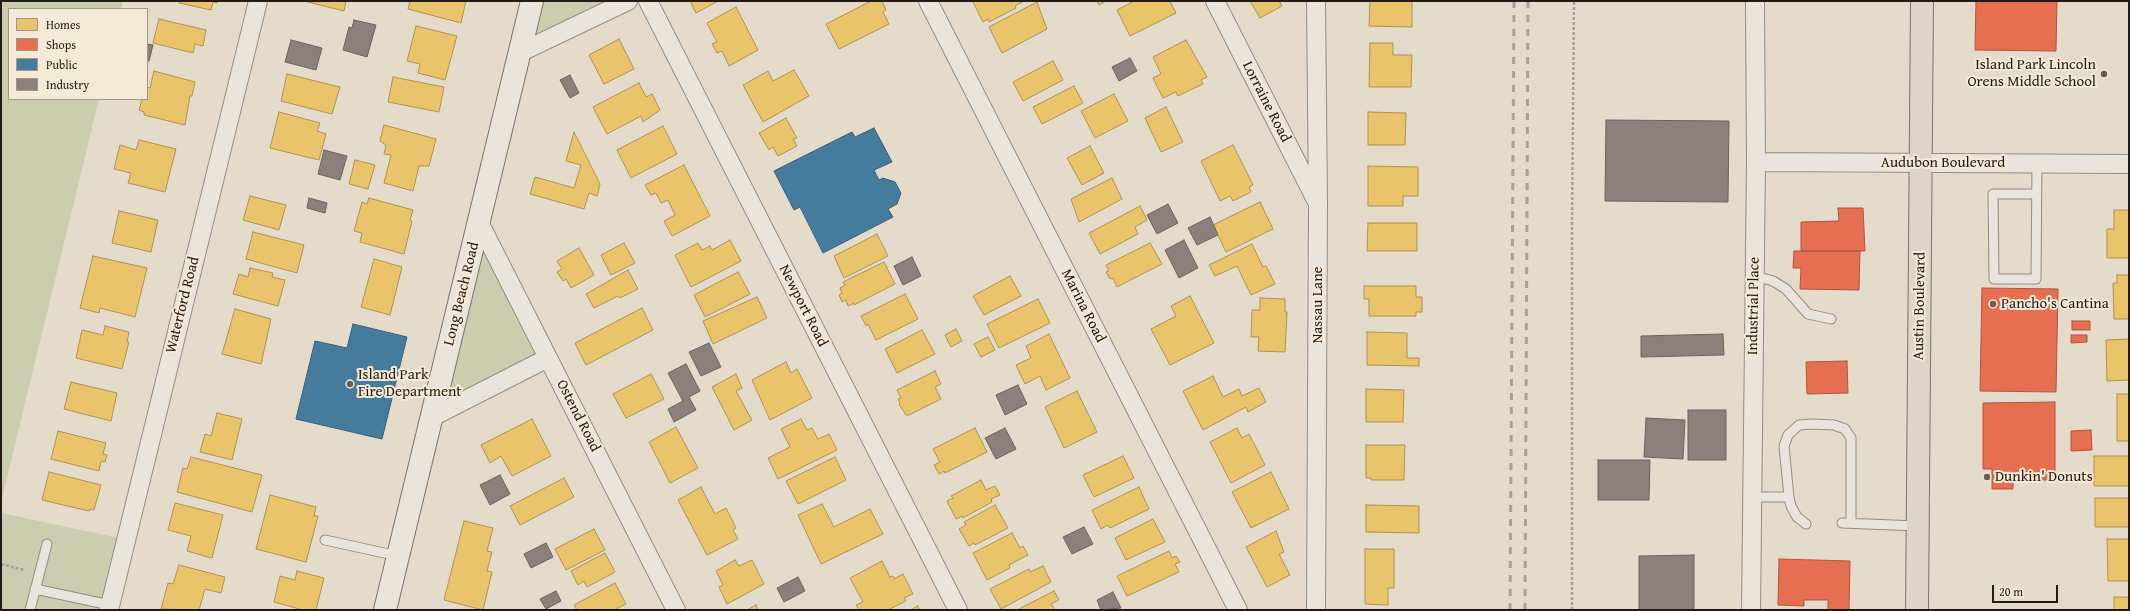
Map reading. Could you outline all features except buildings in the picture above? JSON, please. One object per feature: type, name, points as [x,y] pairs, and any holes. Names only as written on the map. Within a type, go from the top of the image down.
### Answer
[{"type":"main road","name":"Long Beach Road","points":[[391,605],[398,556],[532,1]]},
{"type":"main road","name":"Austin Boulevard","points":[[1917,610],[1922,1]]},
{"type":"street","name":"Waterford Road","points":[[109,608],[258,1]]},
{"type":"street","points":[[519,53],[628,1]]},
{"type":"street","name":"Newport Road","points":[[648,1],[958,610]]},
{"type":"street","name":"Marina Road","points":[[928,1],[1238,610]]},
{"type":"street","name":"Lorraine Road","points":[[1215,1],[1318,203]]},
{"type":"street","name":"Nassau Lane","points":[[1316,1],[1318,203],[1316,610]]},
{"type":"street","name":"Industrial Place","points":[[1751,610],[1756,162],[1755,1]]},
{"type":"street","name":"Audubon Boulevard","points":[[1756,162],[2129,164]]},
{"type":"street","name":"Ostend Road","points":[[479,222],[676,610]]},
{"type":"street","points":[[432,418],[548,358]]},
{"type":"lane","points":[[2036,194],[1993,194],[1994,279],[2036,279],[2037,163]]},
{"type":"lane","points":[[1754,276],[1773,281],[1786,289],[1808,314],[1831,319]]},
{"type":"lane","points":[[1806,524],[1797,517],[1790,506],[1784,446],[1788,435],[1798,425],[1812,424],[1834,425],[1845,429],[1851,438],[1846,523],[1918,526]]},
{"type":"lane","points":[[1752,497],[1789,496]]},
{"type":"lane","points":[[325,540],[398,556]]},
{"type":"lane","points":[[30,610],[47,544]]},
{"type":"lane","points":[[36,589],[109,608]]},
{"type":"path","points":[[1572,610],[1574,1]]},
{"type":"path","points":[[1,564],[40,573]]},
{"type":"green space","points":[[1,1],[123,1],[121,8],[8,8],[8,100],[99,100],[1,502]]},
{"type":"green space","points":[[537,1],[619,1],[526,45]]},
{"type":"green space","points":[[481,232],[544,358],[438,410]]},
{"type":"green space","points":[[1,513],[124,539],[107,610],[1,610]]},
{"type":"railway","points":[[1510,610],[1514,1]]},
{"type":"railway","points":[[1525,610],[1528,1]]},
{"type":"place","name":"Island Park Lincoln Orens Middle School","points":[[2104,74]]},
{"type":"place","name":"Pancho's Cantina","points":[[1993,304]]},
{"type":"place","name":"Island Park Fire Department","points":[[350,384]]},
{"type":"place","name":"Dunkin' Donuts","points":[[1987,477]]}]
